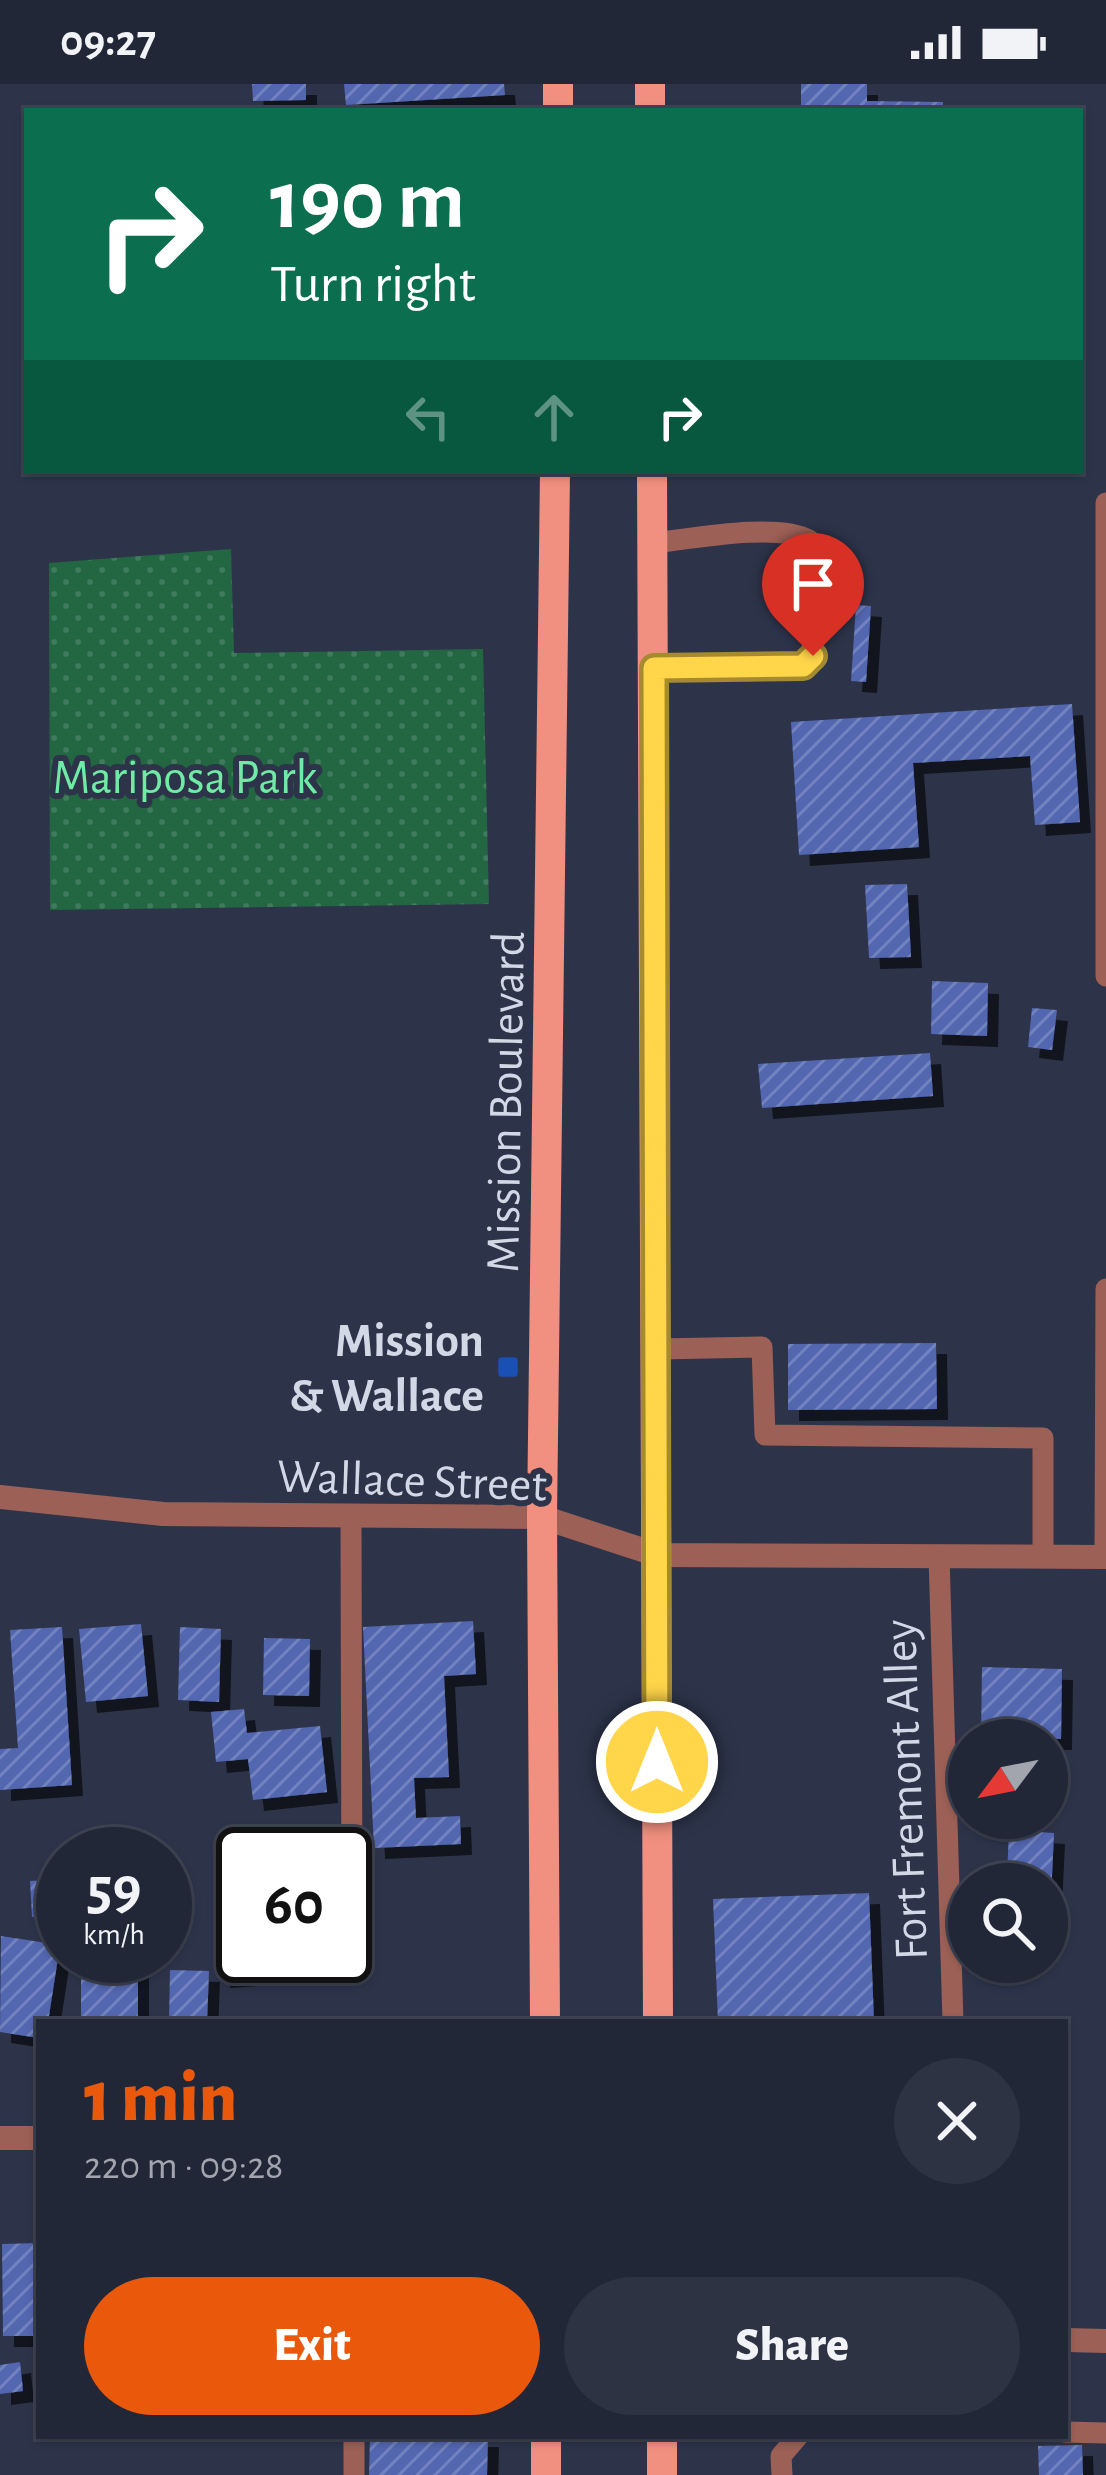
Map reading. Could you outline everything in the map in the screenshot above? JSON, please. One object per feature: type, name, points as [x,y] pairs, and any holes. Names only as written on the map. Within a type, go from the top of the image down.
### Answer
[{"type":"main road","name":"Mission Boulevard","points":[[544,2019],[542,1517],[555,474]]},
{"type":"main road","points":[[652,474],[658,2019]]},
{"type":"main road","points":[[546,2439],[546,2475]]},
{"type":"main road","points":[[662,2439],[662,2475]]},
{"type":"street","name":"Wallace Street","points":[[0,1497],[163,1514],[542,1517],[658,1555],[1106,1557]]},
{"type":"street","points":[[0,2138],[36,2138]]},
{"type":"street","points":[[1068,2340],[1106,2343]]},
{"type":"lane","points":[[1106,503],[1106,976]]},
{"type":"lane","points":[[653,543],[734,535],[797,535],[808,540],[813,656],[803,666],[654,668]]},
{"type":"lane","points":[[1106,1289],[1106,1557]]},
{"type":"lane","points":[[657,1349],[762,1347],[765,1435],[1042,1438],[1042,1556]]},
{"type":"lane","points":[[351,1517],[352,1827]]},
{"type":"lane","name":"Fort Fremont Alley","points":[[939,1556],[953,2019]]},
{"type":"lane","points":[[1068,2432],[1106,2433]]},
{"type":"lane","points":[[354,2439],[354,2475]]},
{"type":"lane","points":[[782,2475],[782,2456],[796,2439]]},
{"type":"green space","name":"Mariposa Park","points":[[231,549],[234,653],[483,649],[489,904],[50,910],[49,563]]},
{"type":"building","points":[[252,84],[306,84],[306,100],[253,101]]},
{"type":"building","points":[[344,84],[504,84],[505,95],[346,105]]},
{"type":"building","points":[[801,84],[867,84],[867,101],[943,102],[943,108],[801,108]]},
{"type":"building","points":[[856,605],[871,606],[866,682],[851,681]]},
{"type":"building","points":[[1072,704],[1080,822],[1035,825],[1030,756],[913,763],[919,847],[799,855],[791,722]]},
{"type":"building","points":[[907,884],[911,957],[869,958],[865,885]]},
{"type":"building","points":[[932,981],[988,983],[987,1036],[931,1034]]},
{"type":"building","points":[[1032,1008],[1057,1010],[1052,1050],[1028,1047]]},
{"type":"building","points":[[930,1053],[933,1096],[762,1108],[758,1064]]},
{"type":"building","points":[[936,1343],[937,1409],[788,1410],[788,1344]]},
{"type":"building","points":[[473,1621],[476,1674],[444,1676],[449,1777],[414,1778],[416,1818],[460,1816],[461,1844],[374,1848],[363,1627]]},
{"type":"building","points":[[141,1624],[148,1696],[86,1702],[79,1629]]},
{"type":"building","points":[[62,1627],[72,1785],[0,1790],[0,1749],[18,1748],[10,1630]]},
{"type":"building","points":[[180,1627],[221,1629],[219,1702],[178,1700]]},
{"type":"building","points":[[264,1638],[310,1639],[309,1696],[263,1695]]},
{"type":"building","points":[[982,1667],[1062,1669],[1061,1719],[981,1719]]},
{"type":"building","points":[[244,1709],[247,1733],[320,1726],[327,1792],[253,1800],[248,1759],[216,1762],[211,1712]]},
{"type":"building","points":[[1009,1839],[1054,1839],[1053,1863],[1008,1863]]},
{"type":"building","points":[[30,1881],[36,1881],[36,1917],[32,1917]]},
{"type":"building","points":[[869,1893],[874,2019],[718,2019],[713,1899]]},
{"type":"building","points":[[1,1936],[36,1941],[36,1983],[54,1983],[48,2019],[36,2019],[36,2038],[0,2032]]},
{"type":"building","points":[[192,1971],[209,1971],[207,2019],[169,2019],[170,1983],[192,1983]]},
{"type":"building","points":[[81,1983],[138,1983],[138,2019],[81,2019]]},
{"type":"building","points":[[36,2243],[36,2336],[3,2336],[2,2244]]},
{"type":"building","points":[[20,2362],[23,2391],[0,2394],[0,2365]]},
{"type":"building","points":[[370,2439],[488,2439],[487,2475],[369,2475]]},
{"type":"building","points":[[1082,2445],[1083,2475],[1039,2475],[1038,2446]]},
{"type":"place","name":"Mission & Wallace","points":[[508,1367]]},
{"type":"route","points":[[657,1762],[654,668],[752,670],[803,666],[813,656]]}]
